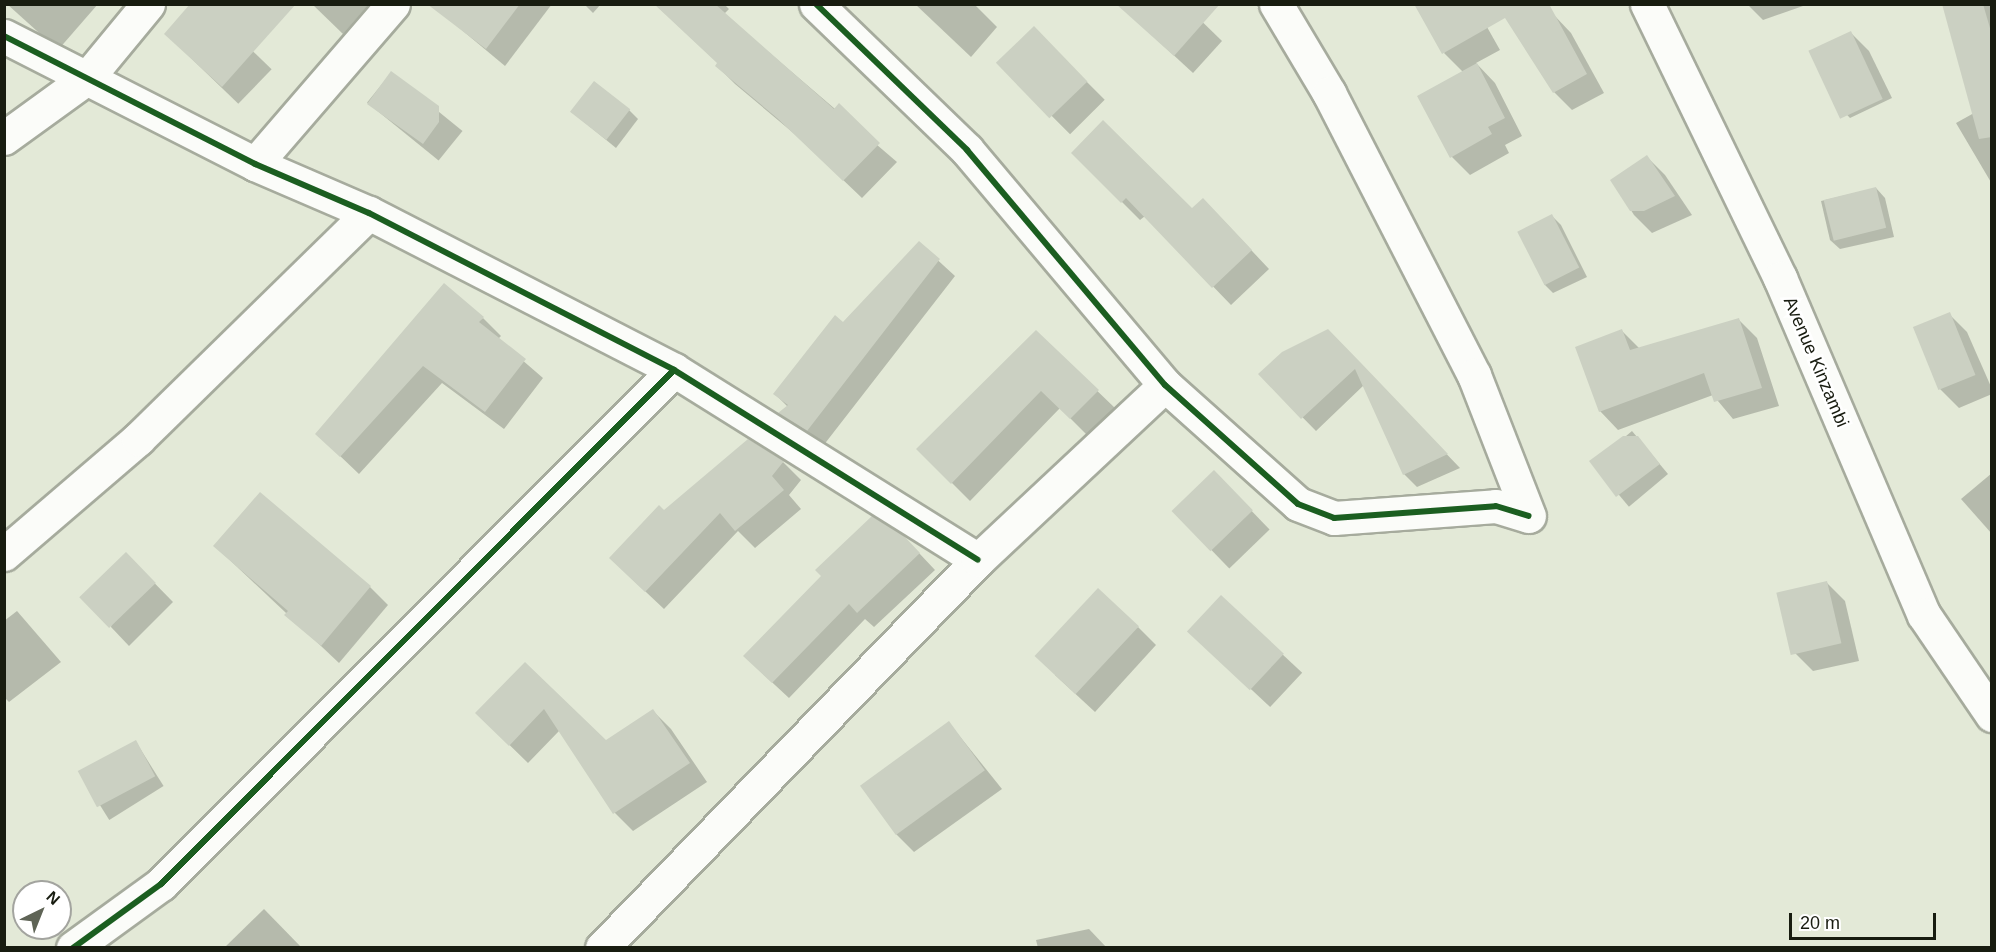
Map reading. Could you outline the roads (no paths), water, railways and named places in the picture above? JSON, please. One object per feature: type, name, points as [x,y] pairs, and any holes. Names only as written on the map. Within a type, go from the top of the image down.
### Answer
[{"type":"street","points":[[4,138],[87,78],[148,4]]},
{"type":"street","points":[[255,164],[393,4]]},
{"type":"street","points":[[816,4],[967,150],[1166,385],[1298,504],[1334,518],[1497,506],[1529,516],[1474,375],[1329,93],[1276,4]]},
{"type":"street","name":"Avenue Kinzambi","points":[[1647,4],[1780,278],[1924,615],[1992,715]]},
{"type":"street","points":[[4,36],[255,164],[369,213],[674,370],[978,560]]},
{"type":"street","points":[[4,554],[138,439],[369,213]]},
{"type":"street","points":[[73,948],[161,884],[674,370]]},
{"type":"street","points":[[602,948],[978,560],[1166,385]]}]
